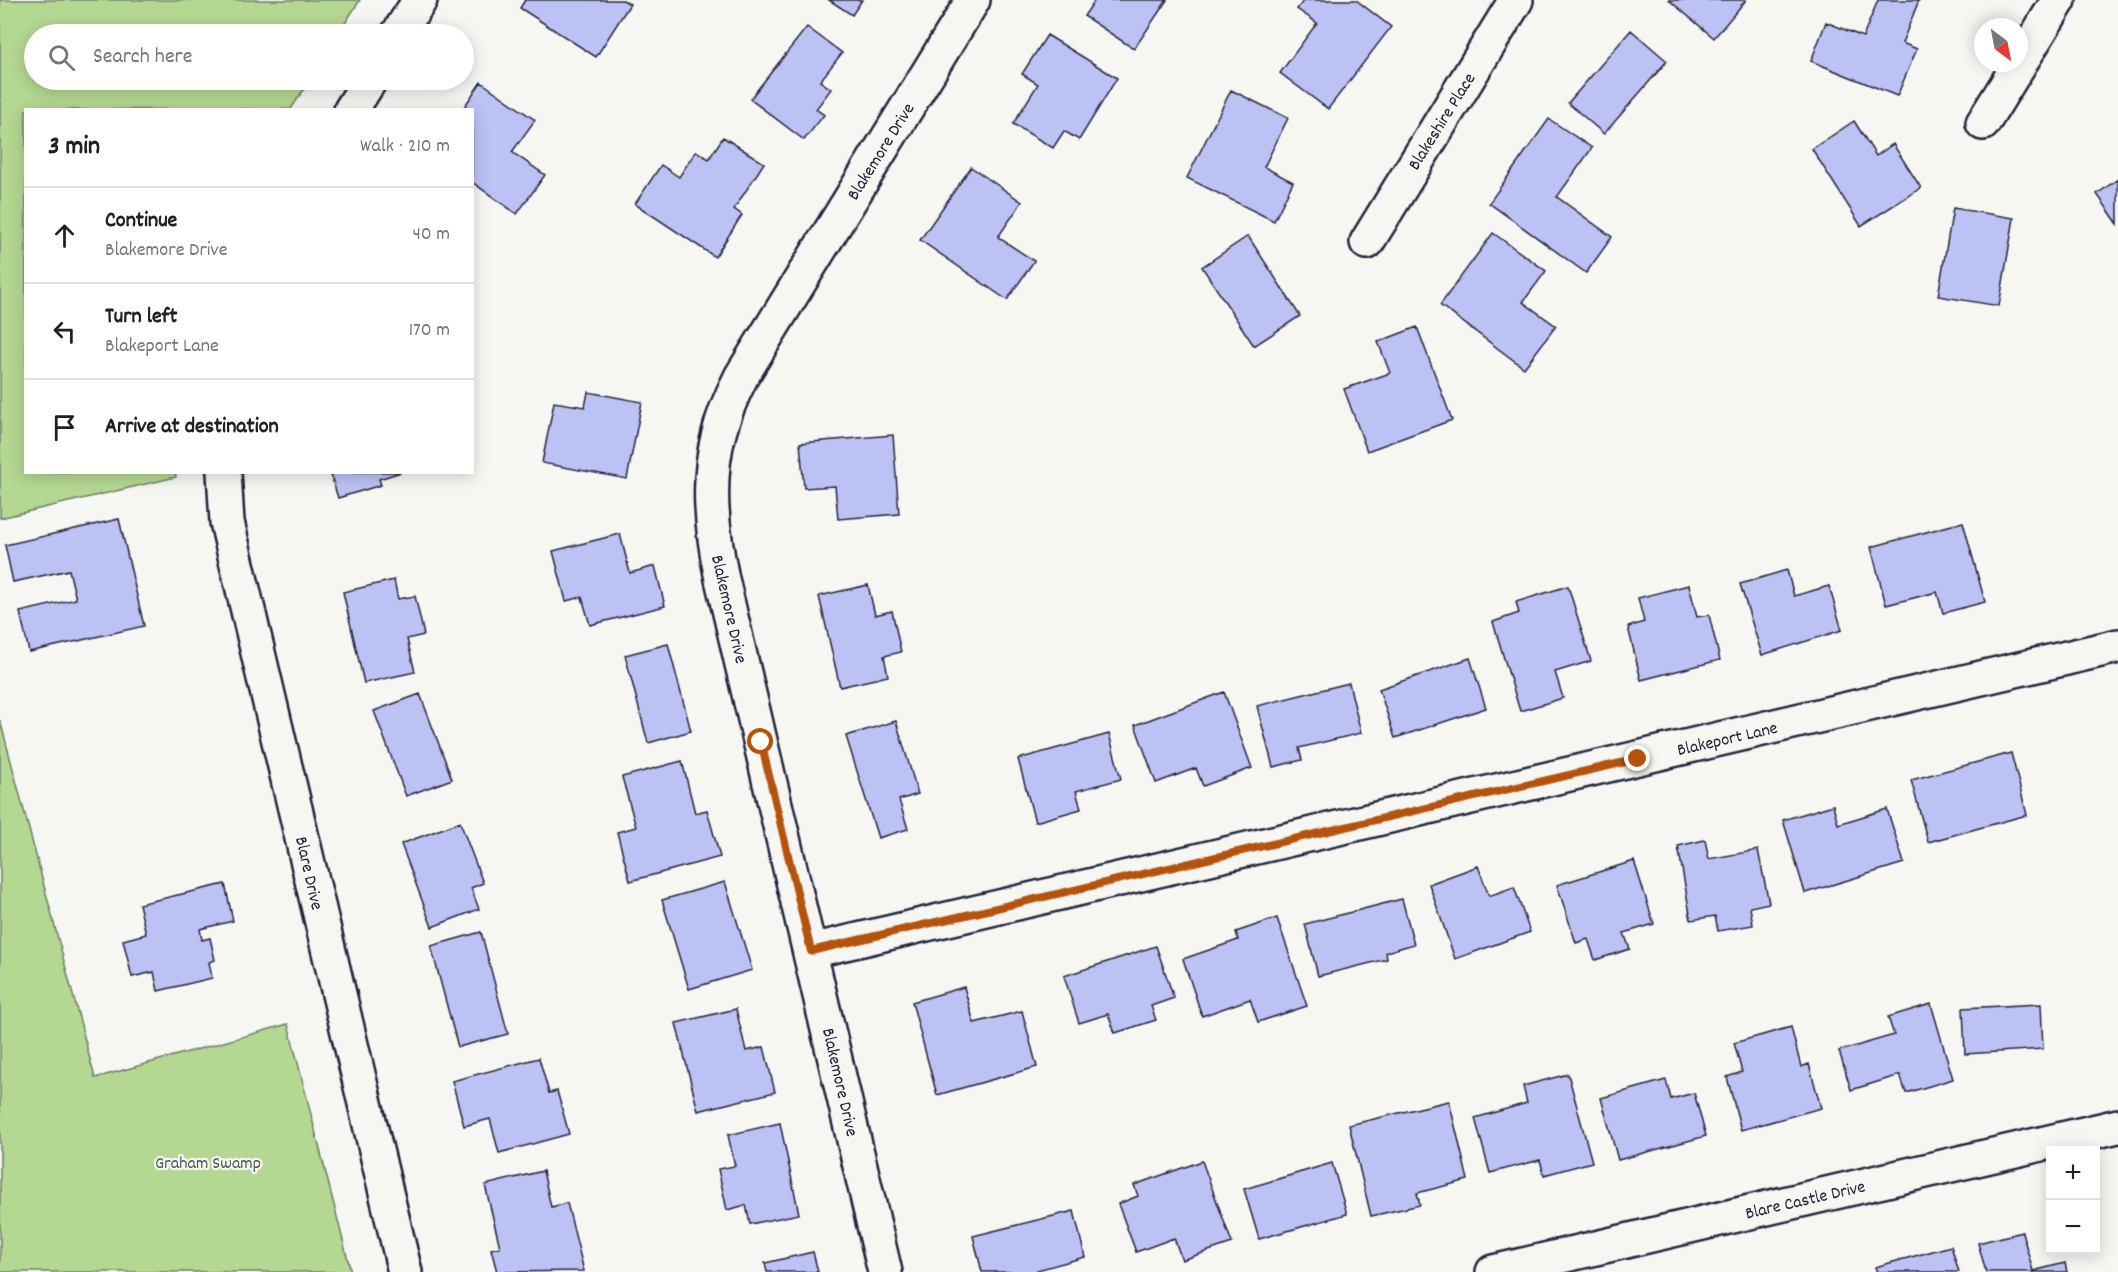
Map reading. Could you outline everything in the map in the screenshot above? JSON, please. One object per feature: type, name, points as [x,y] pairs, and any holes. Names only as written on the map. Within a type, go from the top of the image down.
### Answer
[{"type":"street","points":[[404,24],[420,0]]},
{"type":"street","name":"Blakemore Drive","points":[[885,1272],[718,557],[712,517],[713,462],[724,417],[741,377],[973,0]]},
{"type":"street","name":"Blakeshire Place","points":[[1367,242],[1516,0]]},
{"type":"street","points":[[1983,123],[2059,0]]},
{"type":"street","points":[[352,108],[364,90]]},
{"type":"street","name":"Blare Drive","points":[[224,474],[227,522],[405,1272]]},
{"type":"street","name":"Blakeport Lane","points":[[811,951],[2118,646]]},
{"type":"street","name":"Blare Castle Drive","points":[[1493,1272],[2118,1126]]},
{"type":"green space","points":[[0,0],[360,0],[344,24],[24,24],[24,90],[303,90],[292,108],[24,108],[24,474],[175,474],[176,477],[0,518]]},
{"type":"green space","name":"Graham Swamp","points":[[0,720],[95,1078],[288,1024],[351,1272],[0,1272]]},
{"type":"building","points":[[525,0],[623,0],[630,4],[596,57],[520,8]]},
{"type":"building","points":[[829,0],[862,0],[852,15]]},
{"type":"building","points":[[1095,0],[1167,0],[1134,49],[1084,16]]},
{"type":"building","points":[[1304,0],[1356,0],[1391,27],[1328,109],[1280,73],[1317,23],[1297,9]]},
{"type":"building","points":[[1669,0],[1746,0],[1714,38]]},
{"type":"building","points":[[1878,0],[1919,0],[1902,43],[1917,49],[1897,96],[1811,61],[1826,22],[1863,37]]},
{"type":"building","points":[[807,27],[842,53],[820,81],[831,89],[816,109],[824,115],[804,140],[750,99]]},
{"type":"building","points":[[1631,30],[1667,61],[1604,134],[1568,103]]},
{"type":"building","points":[[1047,35],[1117,78],[1079,140],[1064,131],[1053,148],[1013,124],[1038,84],[1022,74]]},
{"type":"building","points":[[481,82],[535,120],[512,152],[545,175],[517,214],[474,183],[474,108],[463,108]]},
{"type":"building","points":[[1231,90],[1288,118],[1264,167],[1293,182],[1274,221],[1187,178]]},
{"type":"building","points":[[1549,119],[1592,148],[1557,197],[1612,237],[1586,273],[1489,203]]},
{"type":"building","points":[[1854,121],[1876,156],[1893,144],[1921,188],[1861,226],[1812,149]]},
{"type":"building","points":[[723,137],[764,163],[734,209],[742,215],[715,257],[635,204],[661,165],[679,177],[696,151],[709,159]]},
{"type":"building","points":[[971,167],[1022,202],[998,237],[1034,261],[1007,300],[920,240]]},
{"type":"building","points":[[2118,179],[2118,224],[2097,194]]},
{"type":"building","points":[[1953,208],[2014,218],[1999,306],[1938,296]]},
{"type":"building","points":[[1493,233],[1546,271],[1523,302],[1556,326],[1524,368],[1440,305]]},
{"type":"building","points":[[1248,236],[1300,316],[1254,346],[1202,267]]},
{"type":"building","points":[[1417,327],[1452,420],[1367,451],[1344,389],[1390,373],[1378,342]]},
{"type":"building","points":[[588,392],[642,402],[627,479],[542,463],[554,402],[585,407]]},
{"type":"building","points":[[893,435],[899,514],[838,519],[835,486],[804,488],[800,443]]},
{"type":"building","points":[[331,474],[395,474],[379,479],[381,485],[338,498]]},
{"type":"building","points":[[119,519],[144,626],[29,652],[20,612],[76,599],[69,570],[13,582],[5,545]]},
{"type":"building","points":[[1963,522],[1985,602],[1943,613],[1937,592],[1886,605],[1871,547]]},
{"type":"building","points":[[620,534],[630,573],[655,566],[665,606],[590,625],[582,597],[566,601],[553,551]]},
{"type":"building","points":[[1787,570],[1794,596],[1829,586],[1842,630],[1762,655],[1740,584]]},
{"type":"building","points":[[394,580],[398,599],[415,596],[424,635],[407,639],[415,672],[364,683],[343,592]]},
{"type":"building","points":[[868,585],[875,615],[892,611],[901,652],[884,656],[888,676],[840,687],[819,596]]},
{"type":"building","points":[[1689,585],[1697,617],[1709,615],[1720,660],[1641,680],[1628,627],[1644,622],[1638,598]]},
{"type":"building","points":[[1568,586],[1591,661],[1555,672],[1563,698],[1520,711],[1493,622],[1519,613],[1516,602]]},
{"type":"building","points":[[668,644],[691,731],[648,743],[625,655]]},
{"type":"building","points":[[1470,658],[1486,708],[1395,738],[1379,689]]},
{"type":"building","points":[[1349,683],[1361,733],[1299,748],[1302,760],[1273,767],[1257,706]]},
{"type":"building","points":[[1224,692],[1252,768],[1203,786],[1196,768],[1156,783],[1135,725]]},
{"type":"building","points":[[420,694],[452,779],[406,796],[374,711]]},
{"type":"building","points":[[896,721],[918,794],[899,800],[908,829],[878,838],[846,736]]},
{"type":"building","points":[[1109,734],[1121,779],[1076,791],[1081,809],[1035,822],[1018,759]]},
{"type":"building","points":[[2011,753],[2027,815],[1928,842],[1911,780]]},
{"type":"building","points":[[682,761],[695,813],[707,810],[720,857],[630,881],[617,832],[636,827],[622,777]]},
{"type":"building","points":[[1833,805],[1838,824],[1887,809],[1904,863],[1805,893],[1783,820]]},
{"type":"building","points":[[460,822],[483,883],[471,888],[479,909],[432,927],[401,844]]},
{"type":"building","points":[[1705,840],[1709,859],[1758,850],[1769,903],[1750,907],[1753,925],[1718,931],[1715,916],[1691,920],[1678,846]]},
{"type":"building","points":[[1634,861],[1654,924],[1624,933],[1630,949],[1595,960],[1588,939],[1576,943],[1557,885]]},
{"type":"building","points":[[1478,866],[1489,896],[1514,887],[1530,932],[1455,959],[1429,884]]},
{"type":"building","points":[[725,882],[752,970],[689,989],[662,900]]},
{"type":"building","points":[[225,884],[233,921],[200,929],[202,940],[210,938],[215,960],[209,962],[212,978],[158,991],[154,972],[132,977],[123,940],[146,934],[139,904]]},
{"type":"building","points":[[1402,899],[1414,944],[1386,952],[1387,959],[1318,976],[1305,924]]},
{"type":"building","points":[[1277,918],[1307,1006],[1258,1022],[1250,999],[1202,1016],[1183,959],[1238,940],[1236,932]]},
{"type":"building","points":[[481,932],[508,1034],[458,1047],[431,946]]},
{"type":"building","points":[[1156,946],[1174,998],[1151,1006],[1156,1020],[1115,1033],[1108,1014],[1079,1023],[1064,976]]},
{"type":"building","points":[[964,987],[974,1023],[1022,1011],[1037,1067],[937,1095],[912,1002]]},
{"type":"building","points":[[1931,1004],[1953,1079],[1906,1093],[1900,1075],[1851,1090],[1839,1051],[1894,1035],[1888,1017]]},
{"type":"building","points":[[2041,1004],[2043,1049],[1965,1054],[1963,1008]]},
{"type":"building","points":[[736,1009],[746,1051],[764,1047],[775,1092],[698,1111],[676,1023]]},
{"type":"building","points":[[1791,1027],[1801,1067],[1809,1064],[1821,1108],[1741,1130],[1727,1077],[1742,1072],[1734,1043]]},
{"type":"building","points":[[539,1058],[549,1093],[557,1091],[569,1134],[499,1153],[490,1119],[464,1126],[452,1081]]},
{"type":"building","points":[[1568,1074],[1592,1162],[1544,1175],[1540,1160],[1490,1173],[1475,1118],[1527,1103],[1523,1086]]},
{"type":"building","points":[[1666,1080],[1671,1099],[1694,1093],[1706,1136],[1618,1160],[1601,1098]]},
{"type":"building","points":[[1449,1101],[1468,1180],[1417,1193],[1420,1205],[1371,1216],[1349,1125]]},
{"type":"building","points":[[780,1123],[799,1214],[750,1224],[746,1205],[727,1210],[718,1169],[735,1166],[728,1135]]},
{"type":"building","points":[[1202,1161],[1232,1243],[1182,1260],[1174,1238],[1136,1252],[1118,1204],[1138,1196],[1134,1185]]},
{"type":"building","points":[[1332,1163],[1347,1214],[1259,1239],[1244,1189]]},
{"type":"building","points":[[543,1171],[551,1207],[567,1203],[584,1271],[497,1272],[491,1249],[500,1247],[485,1185]]},
{"type":"building","points":[[1074,1211],[1085,1257],[1037,1270],[1037,1272],[982,1272],[973,1236]]},
{"type":"building","points":[[2022,1232],[2033,1271],[2065,1263],[2067,1272],[1986,1272],[1978,1243]]},
{"type":"building","points":[[1951,1246],[1959,1272],[1877,1272],[1875,1267]]},
{"type":"building","points":[[813,1252],[818,1272],[767,1272],[765,1263]]},
{"type":"route","points":[[761,742],[811,951],[1638,759]]}]
